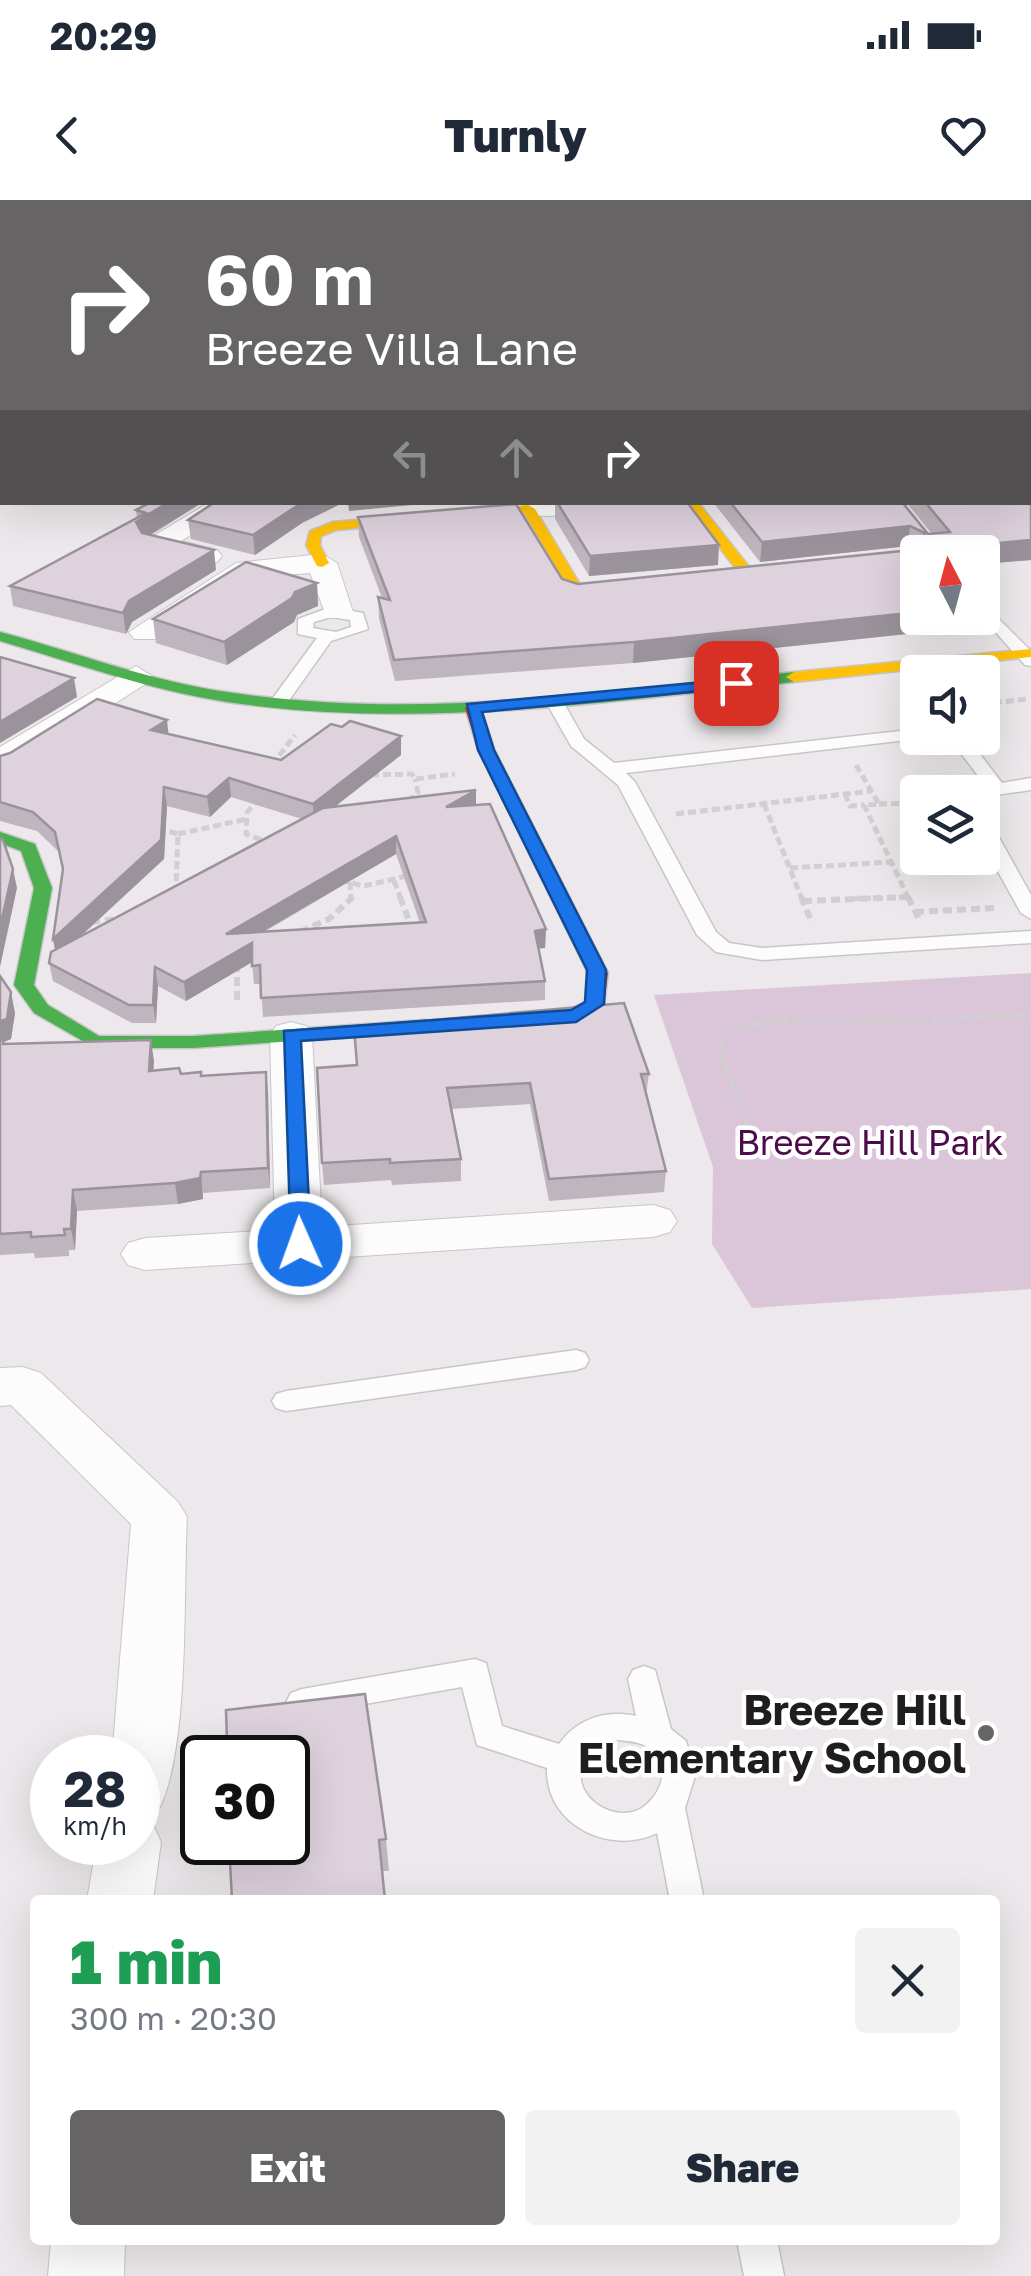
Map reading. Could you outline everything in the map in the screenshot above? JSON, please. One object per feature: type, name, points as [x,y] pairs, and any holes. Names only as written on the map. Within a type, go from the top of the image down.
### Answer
[{"type":"street","points":[[226,505],[156,543],[245,565],[246,569]]},
{"type":"street","points":[[332,625],[322,563],[313,545],[316,534],[333,526],[567,505]]},
{"type":"street","points":[[528,509],[577,592],[759,575],[694,505]]},
{"type":"street","points":[[145,632],[246,569],[322,563]]},
{"type":"street","points":[[0,636],[136,676],[227,697],[354,710],[556,702],[1028,656]]},
{"type":"street","points":[[0,762],[136,676]]},
{"type":"street","points":[[473,708],[486,750],[598,973],[594,1004],[576,1016],[504,1021]]},
{"type":"street","points":[[0,837],[29,848],[37,861],[43,888],[24,985],[41,1009],[96,1042],[238,1039],[450,1025]]},
{"type":"street","points":[[291,1036],[300,1244]]},
{"type":"street","points":[[145,1254],[652,1220]]},
{"type":"street","points":[[0,1387],[24,1386],[158,1517],[146,1735]]},
{"type":"street","points":[[121,1895],[125,1865]]},
{"type":"street","points":[[86,2276],[88,2245]]},
{"type":"lane","points":[[278,702],[332,625]]},
{"type":"lane","points":[[1000,626],[1028,656]]},
{"type":"lane","points":[[556,702],[577,742],[626,782],[707,935],[723,948],[762,954],[1031,936]]},
{"type":"lane","points":[[610,769],[900,736]]},
{"type":"lane","points":[[1000,788],[1031,784]]},
{"type":"lane","points":[[1000,857],[1029,909]]},
{"type":"lane","points":[[51,1048],[96,1042]]},
{"type":"lane","points":[[286,1401],[576,1360]]},
{"type":"lane","points":[[302,1702],[474,1672],[488,1735],[564,1760]]},
{"type":"lane","points":[[644,1679],[656,1735]]},
{"type":"lane","points":[[636,1726],[656,1735],[672,1750],[680,1768],[680,1789],[669,1809],[631,1826],[607,1825],[586,1815],[570,1799],[563,1780],[564,1760],[574,1743],[592,1730],[636,1726]]},
{"type":"lane","points":[[669,1809],[687,1895]]},
{"type":"lane","points":[[758,2245],[764,2276]]},
{"type":"path","points":[[1000,702],[1030,699]]},
{"type":"path","points":[[276,759],[291,762]]},
{"type":"path","points":[[363,774],[412,774],[418,793],[396,810]]},
{"type":"path","points":[[415,779],[439,776]]},
{"type":"path","points":[[270,784],[247,819],[246,834],[270,843]]},
{"type":"path","points":[[645,817],[871,791],[879,804]]},
{"type":"path","points":[[844,794],[850,806],[900,804]]},
{"type":"path","points":[[764,804],[824,951]]},
{"type":"path","points":[[803,901],[908,897],[864,805]]},
{"type":"path","points":[[149,828],[168,828],[178,834],[247,819]]},
{"type":"path","points":[[176,895],[178,834]]},
{"type":"path","points":[[248,849],[260,840]]},
{"type":"path","points":[[790,868],[892,862]]},
{"type":"path","points":[[336,864],[341,880],[364,886],[412,875]]},
{"type":"path","points":[[176,878],[195,878]]},
{"type":"path","points":[[394,881],[415,936],[396,937]]},
{"type":"path","points":[[292,936],[329,919],[352,897],[350,882]]},
{"type":"path","points":[[916,912],[1029,909]]},
{"type":"path","points":[[34,930],[120,919]]},
{"type":"path","points":[[236,952],[238,1039]]},
{"type":"path","points":[[748,1127],[718,1050],[732,1030],[775,1020],[942,1020],[1031,1012]]},
{"type":"green space","name":"Breeze Hill Park","points":[[1031,973],[1031,1289],[752,1308],[712,1244],[713,1167],[654,995]]},
{"type":"building","points":[[145,505],[164,505],[136,522],[142,533],[214,550],[129,601],[123,613],[10,586],[146,513],[136,510]]},
{"type":"building","points":[[210,505],[298,505],[253,535],[188,520]]},
{"type":"building","points":[[517,505],[562,579],[578,584],[900,551],[900,614],[634,642],[394,660],[378,597],[390,600],[358,517]]},
{"type":"building","points":[[559,505],[689,505],[719,545],[590,556]]},
{"type":"building","points":[[732,505],[904,505],[928,534],[950,532],[928,505],[1031,505],[1031,540],[1000,543],[1000,535],[924,535],[910,526],[762,542]]},
{"type":"building","points":[[246,562],[317,583],[295,592],[292,598],[224,642],[153,619]]},
{"type":"building","points":[[0,657],[74,678],[0,722]]},
{"type":"building","points":[[97,699],[167,720],[151,730],[281,760],[331,724],[342,727],[350,721],[401,736],[313,804],[229,778],[207,797],[164,787],[161,840],[53,939],[63,869],[55,832],[33,812],[0,802],[0,756]]},
{"type":"building","points":[[476,790],[446,807],[490,804],[546,929],[535,931],[545,981],[261,998],[260,965],[252,966],[252,943],[184,982],[155,967],[153,1005],[129,1005],[49,963],[51,952],[323,808]],"holes":[[[396,836],[426,922],[226,934]]]},
{"type":"building","points":[[0,838],[13,869],[0,928]]},
{"type":"building","points":[[0,976],[11,992],[7,1019],[0,1021]]},
{"type":"building","points":[[624,1003],[649,1074],[641,1074],[666,1171],[549,1179],[530,1083],[447,1088],[461,1159],[322,1163],[317,1068],[357,1065],[354,1027]]},
{"type":"building","points":[[0,1040],[3,1044],[151,1040],[149,1071],[179,1068],[181,1074],[201,1072],[201,1076],[266,1072],[268,1168],[201,1172],[200,1178],[175,1183],[73,1190],[71,1229],[64,1229],[65,1235],[0,1234]]},
{"type":"building","points":[[365,1694],[386,1839],[379,1840],[384,1895],[232,1895],[230,1865],[310,1865],[310,1735],[227,1735],[226,1710]]},
{"type":"traffic: fast","points":[[0,636],[170,686],[298,706],[439,709],[510,705],[794,677]]},
{"type":"traffic: fast","points":[[0,837],[29,848],[43,888],[24,985],[41,1009],[95,1042],[193,1042],[426,1026]]},
{"type":"traffic: slow","points":[[322,563],[313,545],[315,534],[333,526],[528,509],[577,591],[749,576],[693,505]]},
{"type":"traffic: slow","points":[[794,677],[1031,653]]},
{"type":"traffic: jam","points":[[473,708],[486,749],[598,973],[594,1004],[576,1016],[522,1020]]},
{"type":"place","name":"Breeze Hill Elementary School","points":[[986,1733]]},
{"type":"route","points":[[300,1244],[291,1036],[576,1016],[594,1004],[598,973],[486,750],[473,708],[736,683]]}]
